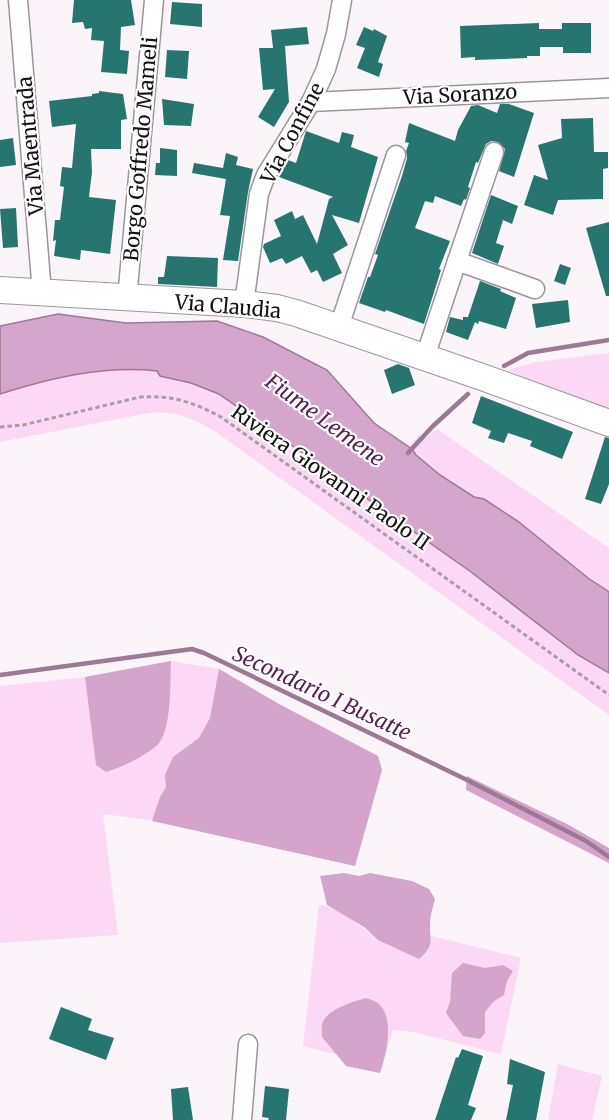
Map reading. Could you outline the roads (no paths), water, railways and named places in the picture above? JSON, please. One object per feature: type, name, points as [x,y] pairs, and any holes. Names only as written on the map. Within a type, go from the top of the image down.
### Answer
[{"type":"street","name":"Via Maentrada","points":[[18,0],[42,293]]},
{"type":"street","name":"Borgo Goffredo Mameli","points":[[127,299],[154,0]]},
{"type":"street","name":"Via Confine","points":[[244,304],[260,194],[266,175],[311,102],[326,69],[336,34],[342,0]]},
{"type":"street","name":"Via Soranzo","points":[[311,102],[609,88]]},
{"type":"street","points":[[425,357],[494,152]]},
{"type":"street","points":[[339,327],[396,154]]},
{"type":"street","points":[[457,261],[535,289]]},
{"type":"street","name":"Via Claudia","points":[[0,290],[244,304],[277,308],[339,327],[609,423]]},
{"type":"street","points":[[242,1120],[248,1044]]},
{"type":"water","name":"Fiume Lemene","points":[[58,314],[126,323],[217,321],[263,337],[327,370],[374,423],[412,449],[440,475],[474,497],[484,499],[519,522],[588,578],[609,592],[609,673],[578,655],[471,572],[219,394],[191,383],[160,376],[157,371],[117,370],[77,374],[0,394],[0,326]]},
{"type":"waterway","points":[[504,366],[528,353],[609,340]]},
{"type":"waterway","points":[[408,453],[468,394]]},
{"type":"waterway","name":"Secondario I Busatte","points":[[0,675],[192,649],[463,778],[586,841],[609,857]]}]
